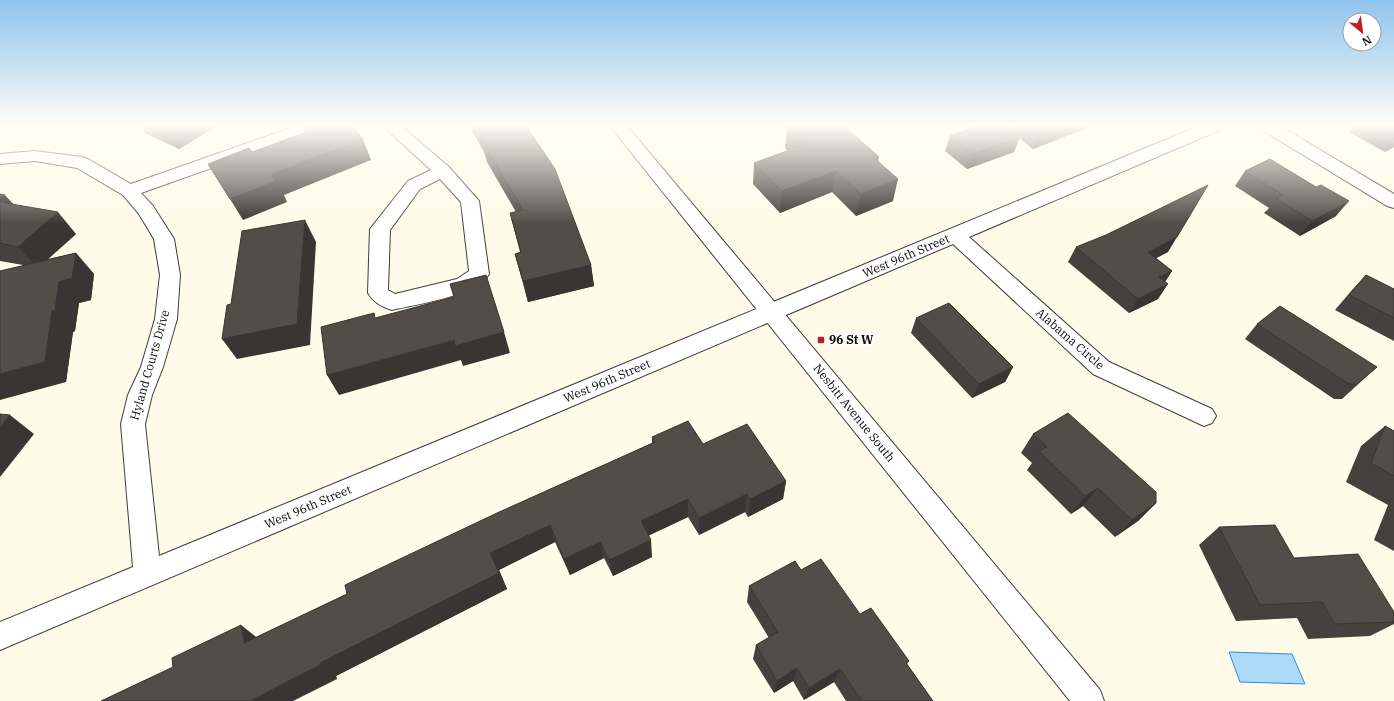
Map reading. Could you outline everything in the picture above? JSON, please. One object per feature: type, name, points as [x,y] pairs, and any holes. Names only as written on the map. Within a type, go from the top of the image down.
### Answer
[{"type":"street","name":"Hyland Courts Drive","points":[[53,159],[82,163],[129,190],[146,210],[164,239],[170,276],[166,319],[152,367],[140,395],[133,424],[146,575]]},
{"type":"street","points":[[129,190],[219,159]]},
{"type":"street","points":[[429,159],[443,171],[470,201],[479,274],[463,285],[392,302],[378,294],[380,229],[414,185],[443,171]]},
{"type":"street","name":"Nesbitt Avenue South","points":[[645,159],[1089,701]]},
{"type":"street","name":"West 96th Street","points":[[0,636],[1136,159]]},
{"type":"street","points":[[1322,159],[1394,202]]},
{"type":"street","name":"Alabama Circle","points":[[955,235],[1101,368],[1204,416]]},
{"type":"water","points":[[1229,652],[1292,654],[1305,684],[1240,682]]},
{"type":"building","points":[[222,159],[311,159],[271,174],[276,181],[230,199],[208,164]]},
{"type":"building","points":[[493,159],[548,159],[555,169],[591,265],[523,281],[515,254],[521,252],[510,213],[523,210]]},
{"type":"building","points":[[766,159],[875,159],[898,179],[861,194],[836,171],[782,191],[754,163]]},
{"type":"building","points":[[1270,159],[1316,187],[1321,185],[1349,201],[1312,221],[1276,198],[1283,195],[1245,171]]},
{"type":"building","points":[[1208,185],[1177,237],[1148,252],[1172,271],[1159,277],[1168,284],[1138,299],[1076,247],[1106,235]]},
{"type":"building","points":[[0,194],[5,195],[0,199]]},
{"type":"building","points":[[0,202],[58,212],[18,247],[0,243]]},
{"type":"building","points":[[305,220],[297,324],[222,339],[227,305],[231,304],[242,231]]},
{"type":"building","points":[[76,253],[72,278],[59,282],[55,310],[52,311],[45,362],[0,374],[0,271]]},
{"type":"building","points":[[486,275],[504,332],[455,346],[454,340],[327,375],[321,327],[374,313],[375,318],[454,297],[450,284]]},
{"type":"building","points":[[1366,275],[1394,289],[1394,318],[1349,295]]},
{"type":"building","points":[[949,303],[1013,367],[979,384],[916,318]]},
{"type":"building","points":[[1280,306],[1377,367],[1357,384],[1349,384],[1257,324]]},
{"type":"building","points":[[1068,413],[1156,492],[1156,503],[1132,520],[1098,488],[1085,496],[1039,451],[1047,447],[1033,434]]},
{"type":"building","points":[[0,414],[10,415],[0,427]]},
{"type":"building","points":[[688,421],[703,444],[747,424],[786,481],[750,499],[747,494],[699,518],[688,499],[641,521],[651,540],[609,560],[600,542],[564,559],[550,525],[490,553],[499,573],[320,663],[320,665],[250,701],[101,701],[173,667],[172,658],[241,625],[244,643],[347,594],[345,585],[497,513],[655,442],[652,437]]},
{"type":"building","points":[[1385,426],[1394,431],[1394,476],[1371,463]]},
{"type":"building","points":[[1275,525],[1294,558],[1358,554],[1394,612],[1394,622],[1335,624],[1322,602],[1260,605],[1219,527]]},
{"type":"building","points":[[821,559],[860,614],[871,608],[909,661],[906,663],[933,701],[862,701],[840,669],[809,688],[797,668],[777,681],[756,645],[778,632],[749,586],[795,561],[801,570]]},
{"type":"place","name":"96 St W","points":[[821,340]]}]
